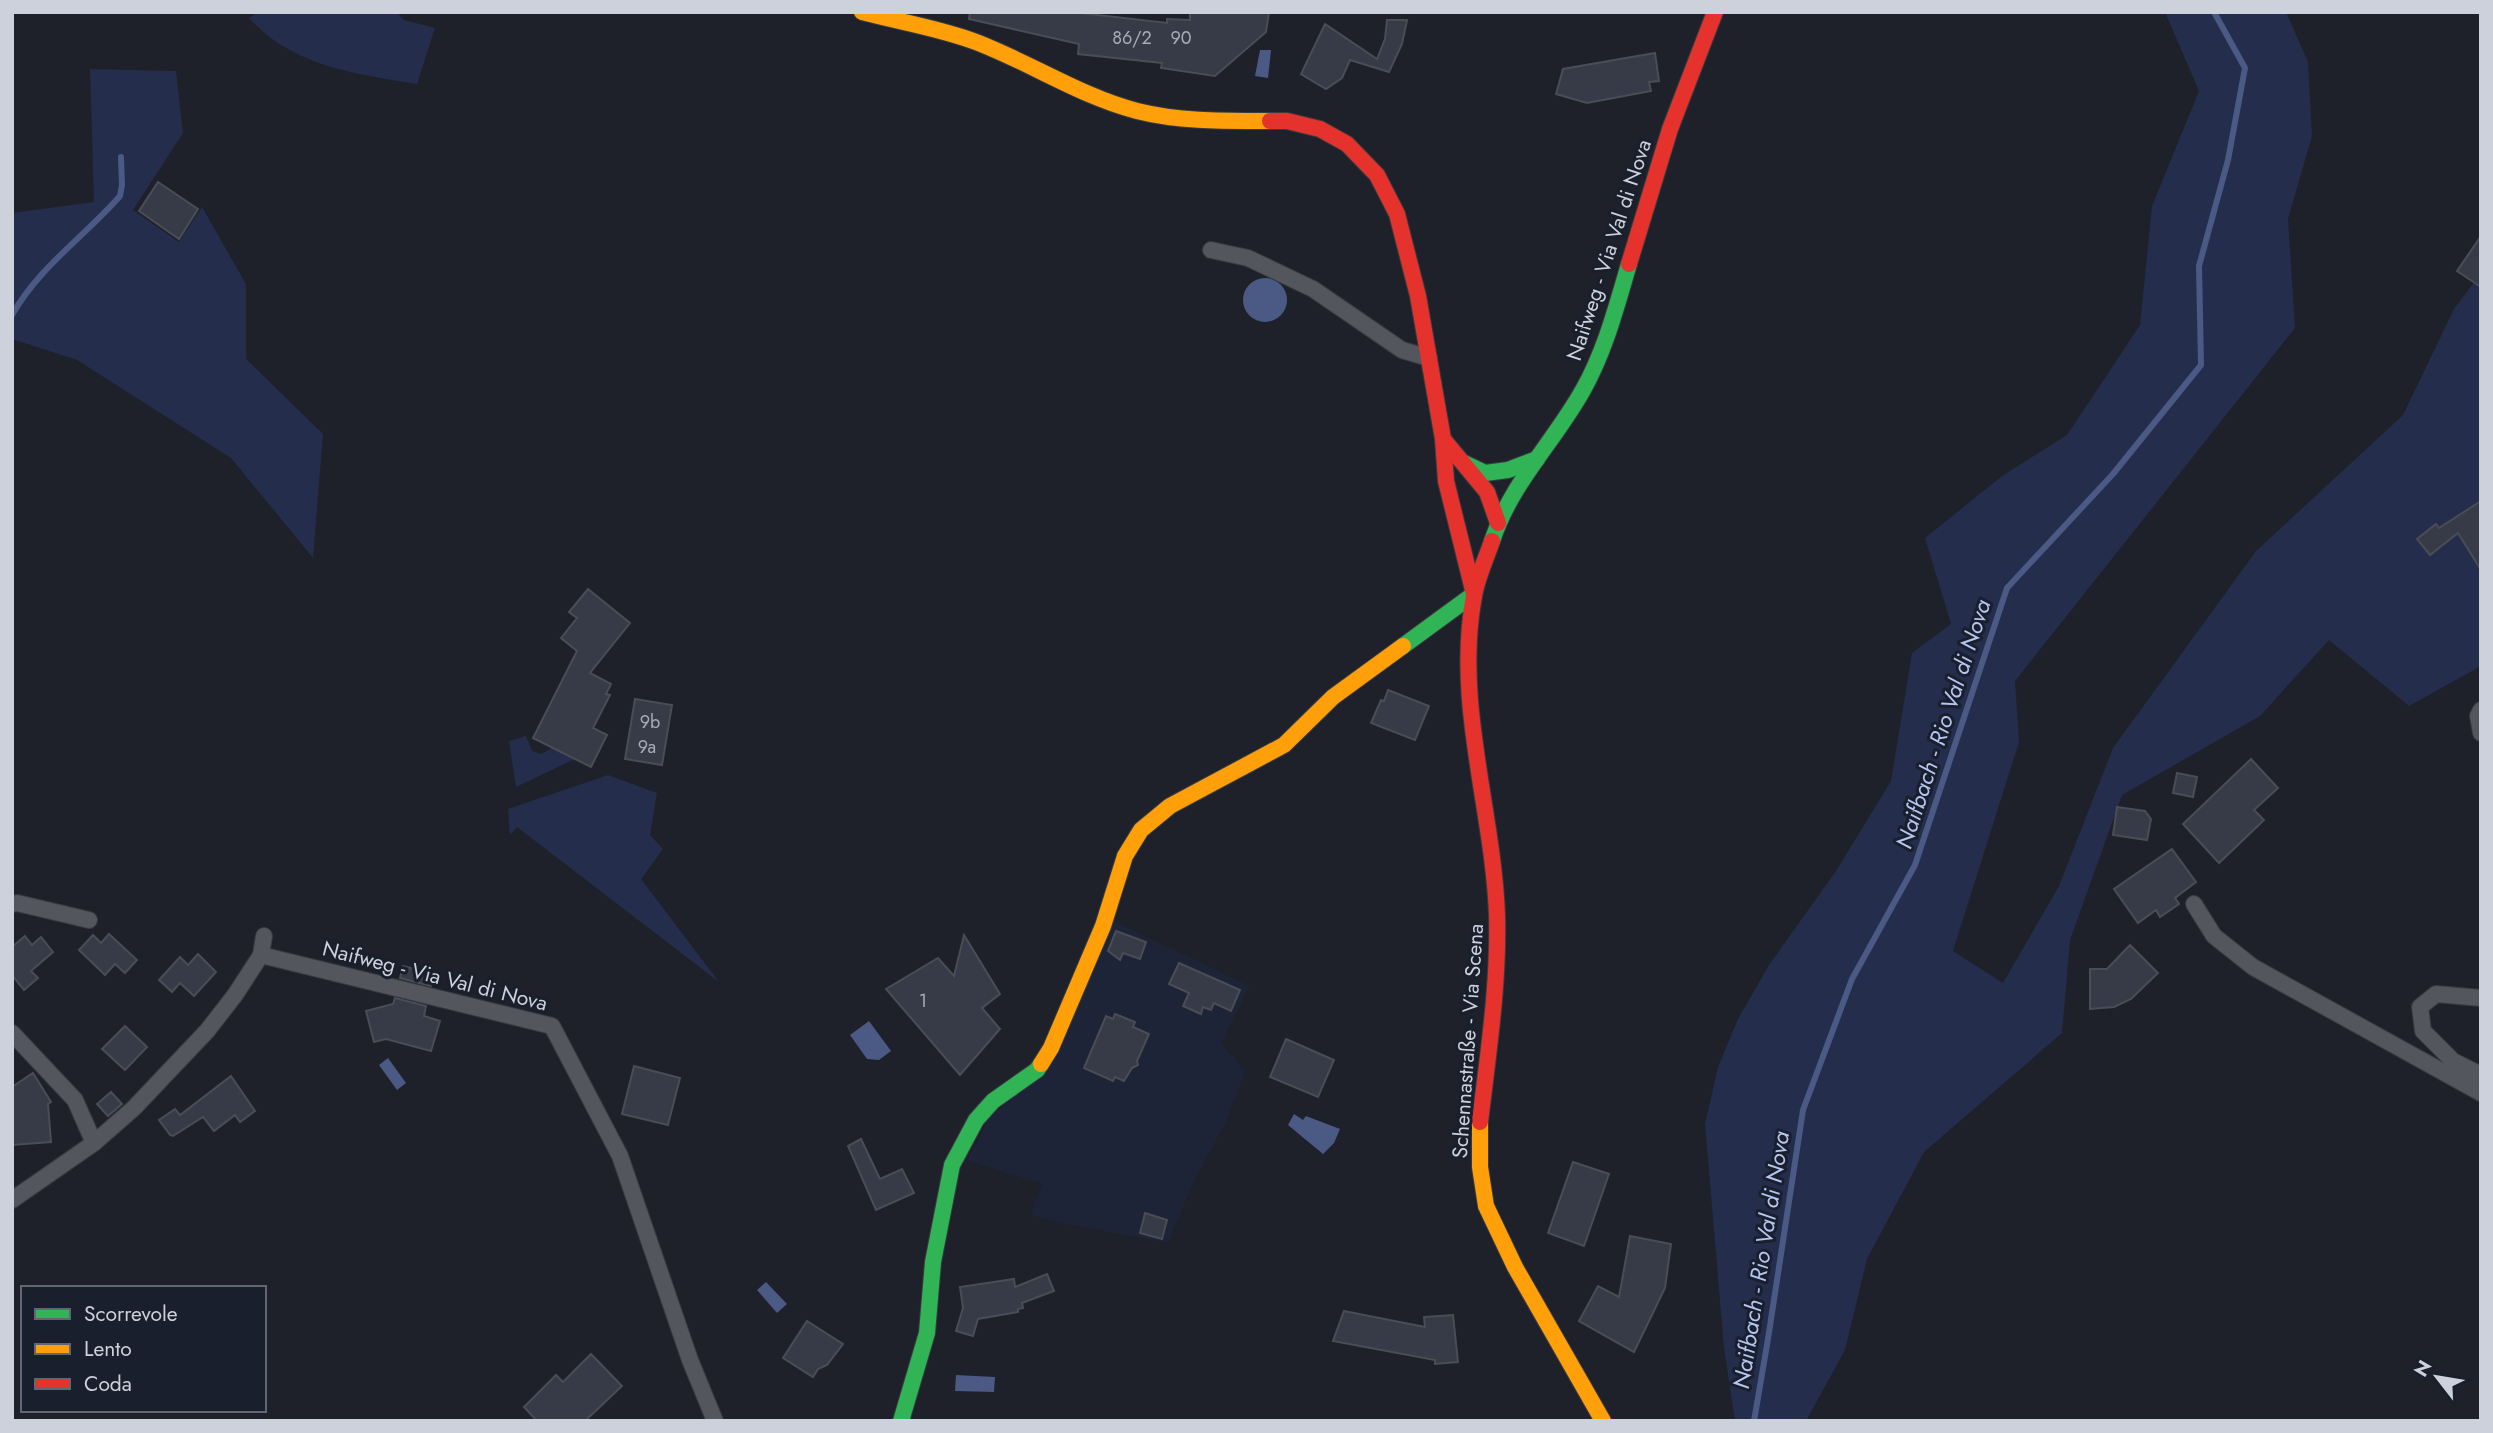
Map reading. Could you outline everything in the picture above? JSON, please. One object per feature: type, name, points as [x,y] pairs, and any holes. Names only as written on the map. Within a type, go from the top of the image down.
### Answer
[{"type":"street","name":"Schennastraße - Via Scena","points":[[862,12],[976,42],[1063,83],[1137,111],[1171,118],[1287,121],[1320,129],[1347,144],[1377,175],[1397,214],[1418,296],[1430,358],[1443,439],[1446,481],[1466,515],[1474,594]]},
{"type":"street","name":"Naifweg - Via Val di Nova","points":[[1498,523],[1515,489],[1583,392],[1602,354],[1658,165],[1689,75],[1715,12]]},
{"type":"street","points":[[1210,250],[1248,258],[1313,289],[1402,350],[1430,358]]},
{"type":"street","name":"Schennastraße - Via Scena","points":[[1443,439],[1487,492],[1498,523],[1474,594],[1469,633],[1470,709],[1497,914],[1494,995],[1480,1126],[1480,1167],[1486,1206],[1515,1268],[1603,1421]]},
{"type":"street","points":[[1458,460],[1485,473],[1508,470],[1536,459]]},
{"type":"street","points":[[1466,515],[1498,523]]},
{"type":"street","points":[[901,1421],[927,1333],[933,1262],[952,1165],[976,1120],[993,1101],[1037,1070],[1051,1048],[1103,926],[1125,856],[1141,830],[1170,806],[1284,745],[1333,697],[1474,594]]},
{"type":"street","points":[[2481,710],[2478,716],[2481,733]]},
{"type":"street","points":[[12,904],[89,920]]},
{"type":"street","points":[[2194,904],[2214,936],[2253,967],[2481,1093]]},
{"type":"street","points":[[12,1199],[94,1143],[134,1108],[207,1031],[235,995],[261,955],[264,936]]},
{"type":"street","name":"Naifweg - Via Val di Nova","points":[[261,955],[551,1026],[620,1156],[690,1360],[715,1421]]},
{"type":"street","points":[[2481,998],[2436,994],[2420,1007],[2423,1031],[2452,1060],[2481,1075]]},
{"type":"street","points":[[12,1033],[75,1100],[94,1143]]},
{"type":"shaded area","points":[[254,12],[396,12],[404,20],[435,28],[417,84],[349,72],[305,58],[266,34],[249,18]]},
{"type":"shaded area","points":[[2165,12],[2286,12],[2308,62],[2312,136],[2288,219],[2295,328],[2015,681],[2019,742],[1953,951],[2003,983],[2059,886],[2113,748],[2256,551],[2403,415],[2454,309],[2481,273],[2481,666],[2409,706],[2329,640],[2260,716],[2122,795],[2070,940],[2062,1033],[1924,1152],[1867,1259],[1845,1350],[1806,1421],[1735,1421],[1724,1348],[1705,1124],[1718,1067],[1738,1019],[1769,965],[1836,871],[1891,781],[1912,653],[1951,624],[1925,538],[2002,476],[2067,435],[2140,325],[2152,206],[2199,91]]},
{"type":"shaded area","points":[[1260,50],[1271,50],[1268,78],[1255,76]]},
{"type":"shaded area","points":[[90,69],[176,71],[183,133],[133,210],[179,242],[202,207],[246,284],[246,359],[323,434],[313,558],[231,458],[77,360],[12,339],[12,213],[94,202]]},
{"type":"shaded area","points":[[1265,278],[1274,279],[1281,284],[1286,291],[1286,309],[1281,316],[1274,321],[1265,322],[1256,321],[1249,316],[1244,309],[1243,300],[1244,291],[1249,284],[1256,279]]},
{"type":"shaded area","points":[[526,736],[532,751],[541,754],[552,748],[575,759],[516,787],[509,741]]},
{"type":"shaded area","points":[[608,775],[657,793],[650,835],[663,849],[641,879],[719,982],[517,827],[510,835],[508,809]]},
{"type":"shaded area","points":[[1113,921],[1250,986],[1221,1043],[1245,1071],[1226,1122],[1194,1181],[1168,1243],[1031,1215],[1042,1184],[967,1160],[990,1117],[1023,1090]]},
{"type":"shaded area","points":[[869,1021],[891,1051],[879,1060],[867,1059],[850,1035]]},
{"type":"shaded area","points":[[388,1058],[406,1083],[397,1090],[379,1065]]},
{"type":"shaded area","points":[[1294,1114],[1303,1120],[1306,1116],[1340,1129],[1334,1143],[1323,1154],[1288,1125]]},
{"type":"shaded area","points":[[766,1282],[787,1304],[777,1313],[757,1290]]},
{"type":"shaded area","points":[[956,1375],[995,1377],[994,1392],[955,1391]]},
{"type":"building","points":[[970,12],[1072,12],[1167,23],[1167,19],[1190,20],[1190,12],[1269,12],[1266,32],[1215,76],[1161,68],[1162,63],[1078,54],[1079,44],[969,19]]},
{"type":"building","points":[[1387,20],[1407,20],[1402,44],[1389,72],[1350,60],[1342,78],[1326,89],[1301,74],[1325,24],[1377,59],[1385,39]]},
{"type":"building","points":[[1655,53],[1659,81],[1649,82],[1651,91],[1587,103],[1556,94],[1563,69]]},
{"type":"building","points":[[158,182],[198,209],[179,239],[139,211]]},
{"type":"building","points":[[2481,236],[2481,287],[2457,271]]},
{"type":"building","points":[[2481,501],[2481,570],[2458,533],[2430,555],[2417,539],[2436,524],[2439,528]]},
{"type":"building","points":[[588,589],[630,623],[590,673],[611,684],[606,694],[610,695],[593,728],[607,735],[591,767],[533,738],[577,651],[561,638],[577,618],[569,612]]},
{"type":"building","points":[[1388,690],[1429,706],[1415,740],[1371,723]]},
{"type":"building","points":[[635,699],[672,705],[662,765],[625,759]]},
{"type":"building","points":[[2251,759],[2278,788],[2254,810],[2264,820],[2219,863],[2183,824]]},
{"type":"building","points":[[2177,773],[2197,777],[2193,797],[2173,793]]},
{"type":"building","points":[[2117,807],[2145,811],[2151,819],[2147,840],[2113,835]]},
{"type":"building","points":[[2172,849],[2196,882],[2175,898],[2179,904],[2160,917],[2156,910],[2138,923],[2114,889]]},
{"type":"building","points":[[1116,931],[1146,942],[1140,959],[1123,953],[1120,960],[1108,951]]},
{"type":"building","points":[[109,934],[137,960],[125,973],[115,964],[105,975],[79,950],[93,935],[101,943]]},
{"type":"building","points":[[964,935],[1000,994],[982,1008],[1000,1029],[960,1075],[886,989],[938,958],[954,976]]},
{"type":"building","points":[[25,936],[32,945],[41,937],[53,952],[31,971],[38,978],[24,990],[12,975],[12,947]]},
{"type":"building","points":[[2130,945],[2158,973],[2131,999],[2114,1007],[2090,1009],[2090,969],[2107,969]]},
{"type":"building","points":[[198,954],[216,972],[194,996],[180,983],[172,992],[159,980],[180,957],[188,965]]},
{"type":"building","points":[[1179,963],[1240,990],[1231,1011],[1214,1003],[1211,1010],[1203,1007],[1201,1014],[1183,1006],[1189,993],[1169,984]]},
{"type":"building","points":[[403,966],[434,974],[431,986],[400,978]]},
{"type":"building","points":[[395,998],[426,1006],[424,1016],[440,1021],[431,1051],[386,1039],[374,1042],[366,1011],[393,1004]]},
{"type":"building","points":[[1115,1014],[1135,1022],[1133,1027],[1149,1034],[1137,1061],[1138,1065],[1132,1068],[1124,1081],[1115,1077],[1113,1081],[1084,1068],[1106,1016],[1113,1019]]},
{"type":"building","points":[[125,1026],[147,1047],[125,1070],[102,1049]]},
{"type":"building","points":[[1286,1039],[1334,1060],[1318,1097],[1270,1077]]},
{"type":"building","points":[[634,1066],[680,1078],[668,1125],[622,1114]]},
{"type":"building","points":[[33,1073],[51,1102],[48,1104],[51,1142],[12,1145],[12,1087]]},
{"type":"building","points":[[231,1076],[255,1111],[240,1122],[235,1115],[214,1131],[203,1117],[173,1136],[170,1135],[159,1120],[175,1109],[180,1115]]},
{"type":"building","points":[[111,1092],[122,1104],[108,1116],[97,1104]]},
{"type":"building","points":[[861,1139],[880,1179],[902,1169],[914,1193],[876,1210],[848,1146]]},
{"type":"building","points":[[1573,1162],[1609,1174],[1584,1246],[1548,1233]]},
{"type":"building","points":[[1145,1213],[1167,1220],[1162,1239],[1140,1233]]},
{"type":"building","points":[[1630,1236],[1671,1244],[1665,1288],[1634,1352],[1579,1321],[1598,1286],[1619,1297]]},
{"type":"building","points":[[1047,1274],[1054,1291],[1022,1303],[1023,1308],[1018,1309],[1018,1312],[978,1319],[973,1336],[956,1331],[963,1308],[960,1287],[1014,1279],[1015,1287]]},
{"type":"building","points":[[1344,1311],[1425,1327],[1424,1317],[1453,1315],[1458,1362],[1435,1364],[1435,1360],[1333,1341]]},
{"type":"building","points":[[807,1321],[843,1344],[827,1365],[818,1369],[813,1377],[783,1358]]},
{"type":"building","points":[[591,1354],[622,1386],[585,1421],[537,1421],[524,1407],[556,1375],[563,1382]]},
{"type":"waterway","name":"Naifbach - Rio Val di Nova","points":[[1754,1421],[1803,1110],[1852,979],[1915,865],[2007,588],[2113,474],[2201,365],[2199,266],[2228,160],[2245,68],[2214,12]]},
{"type":"waterway","points":[[12,315],[35,282],[120,196],[121,157]]},
{"type":"traffic: fast","points":[[1492,541],[1521,481],[1572,409],[1591,375],[1609,329],[1629,264]]},
{"type":"traffic: fast","points":[[1464,463],[1485,473],[1508,470],[1537,459]]},
{"type":"traffic: fast","points":[[1403,646],[1474,594]]},
{"type":"traffic: fast","points":[[901,1421],[927,1333],[933,1262],[952,1165],[976,1120],[993,1101],[1037,1070],[1041,1064]]},
{"type":"traffic: slow","points":[[862,12],[976,42],[1096,97],[1137,111],[1187,119],[1270,121]]},
{"type":"traffic: slow","points":[[1041,1064],[1051,1048],[1103,926],[1125,856],[1141,830],[1170,806],[1284,745],[1333,697],[1403,646]]},
{"type":"traffic: slow","points":[[1480,1122],[1480,1167],[1486,1206],[1515,1267],[1603,1421]]},
{"type":"traffic: jam","points":[[1629,264],[1670,129],[1715,12]]},
{"type":"traffic: jam","points":[[1270,121],[1287,121],[1320,129],[1347,144],[1377,175],[1397,214],[1418,296],[1443,439],[1446,481],[1474,594]]},
{"type":"traffic: jam","points":[[1443,439],[1487,492],[1498,523]]},
{"type":"traffic: jam","points":[[1480,1122],[1495,993],[1497,915],[1489,835],[1471,716],[1469,636],[1475,589],[1492,541]]}]
